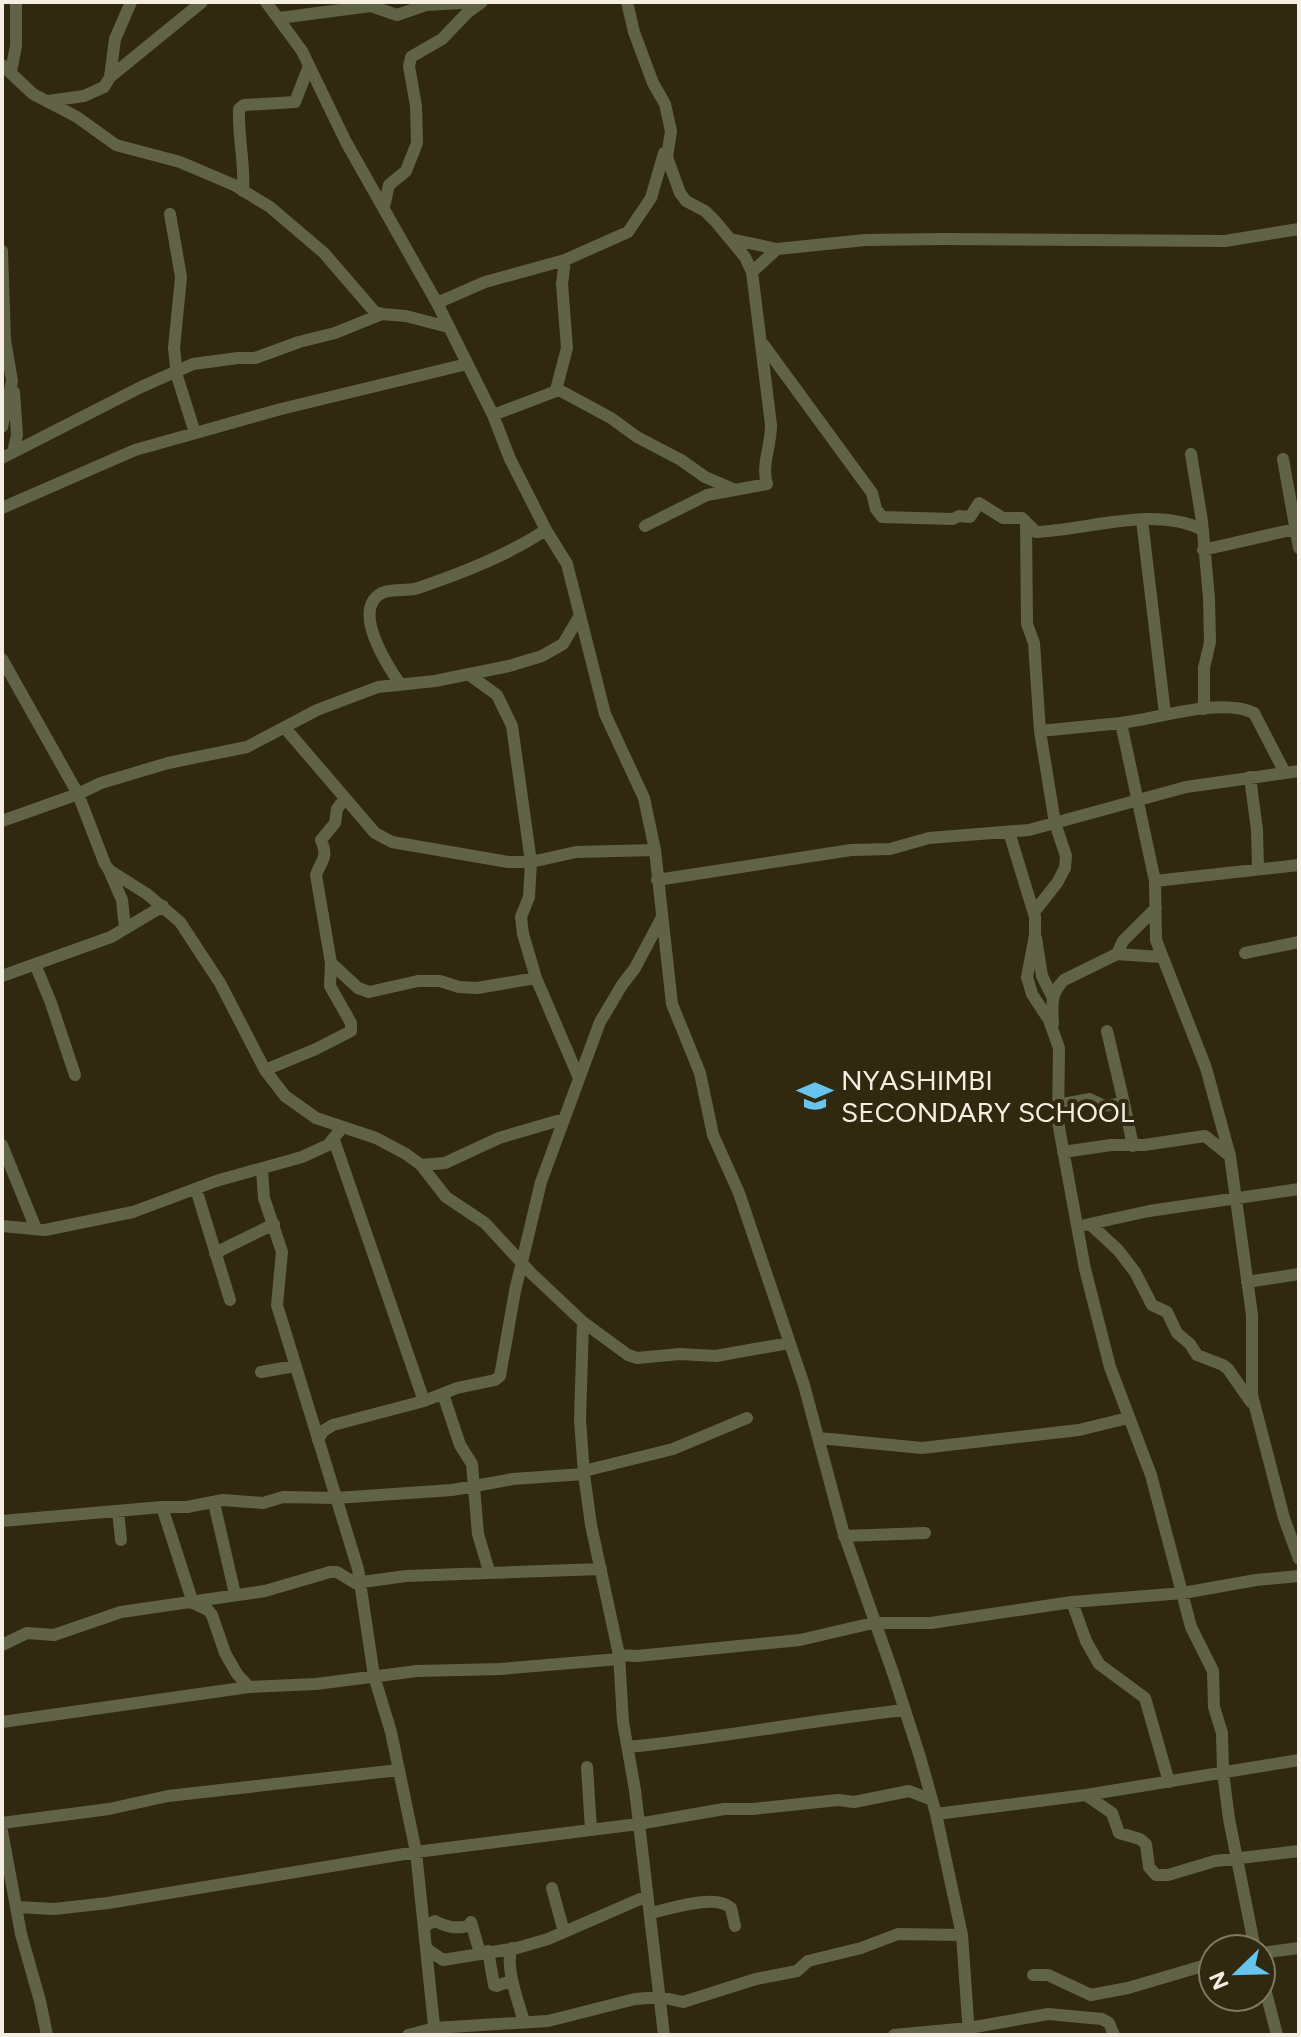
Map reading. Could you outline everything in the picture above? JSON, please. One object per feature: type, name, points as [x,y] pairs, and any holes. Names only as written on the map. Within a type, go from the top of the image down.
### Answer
[{"type":"street","points":[[16,2],[16,46],[6,68],[21,84],[45,101],[77,117],[116,145],[180,162],[270,207],[345,275],[370,308],[382,314],[406,316],[448,327]]},
{"type":"street","points":[[110,77],[112,52],[131,2]]},
{"type":"street","points":[[45,101],[98,91],[110,77],[202,2]]},
{"type":"street","points":[[266,2],[302,51],[341,134],[437,303],[493,415],[510,459],[567,564],[605,714],[641,790],[655,850],[672,1004],[700,1073],[713,1135],[739,1193],[789,1343],[819,1438],[844,1536],[905,1710],[936,1814],[962,1935],[969,2031]]},
{"type":"street","points":[[279,18],[371,6],[397,15],[426,5],[480,2]]},
{"type":"street","points":[[384,207],[389,185],[406,171],[417,143],[416,106],[409,66],[411,57],[442,39],[480,2]]},
{"type":"street","points":[[627,2],[634,32],[653,83],[665,104],[670,127],[667,157],[680,193],[708,214],[745,257],[752,272],[771,425],[771,446],[762,469],[767,484],[707,495],[645,526]]},
{"type":"street","points":[[243,191],[245,159],[238,137],[239,109],[244,105],[295,102],[309,66]]},
{"type":"street","points":[[437,303],[485,282],[565,260],[628,232],[651,198],[670,127]]},
{"type":"street","points":[[170,214],[181,277],[174,348],[177,372],[195,433]]},
{"type":"street","points":[[730,239],[777,249],[865,240],[1225,241],[1299,229]]},
{"type":"street","points":[[752,272],[777,249]]},
{"type":"street","points":[[2,254],[5,340],[17,435],[7,455]]},
{"type":"street","points":[[556,390],[567,348],[562,284],[565,260]]},
{"type":"street","points":[[7,455],[177,372],[207,361],[255,358],[335,333],[382,314]]},
{"type":"street","points":[[761,341],[872,493],[876,509],[882,517],[970,517],[979,503],[1003,518],[1016,516],[1039,532],[1165,518],[1203,530]]},
{"type":"street","points":[[2,508],[135,450],[281,409],[467,364]]},
{"type":"street","points":[[2,427],[12,381]]},
{"type":"street","points":[[493,415],[556,390],[611,418],[705,477],[735,490]]},
{"type":"street","points":[[1191,454],[1203,530],[1209,598],[1210,642],[1204,668],[1204,709]]},
{"type":"street","points":[[1283,459],[1299,548]]},
{"type":"street","points":[[1142,520],[1165,714]]},
{"type":"street","points":[[1026,522],[1027,624],[1034,643],[1040,731],[1055,823],[1066,856],[1065,868],[1057,883],[1034,912]]},
{"type":"street","points":[[1203,550],[1295,529]]},
{"type":"street","points":[[400,684],[385,659],[368,619],[372,602],[379,595],[395,590],[413,590],[502,556],[546,530]]},
{"type":"street","points":[[2,821],[101,783],[168,763],[247,747],[340,700],[378,687],[435,681],[509,666],[553,651],[563,644],[579,617]]},
{"type":"street","points":[[2,659],[78,794],[122,900],[125,928]]},
{"type":"street","points":[[468,674],[497,695],[512,726],[531,862],[529,897],[521,921],[536,978],[578,1076]]},
{"type":"street","points":[[1040,731],[1121,723],[1204,709],[1247,710],[1254,713],[1284,771]]},
{"type":"street","points":[[1121,723],[1155,881],[1155,934],[1160,957],[1206,1068],[1230,1156],[1252,1315],[1251,1375],[1256,1412],[1284,1518],[1299,1559]]},
{"type":"street","points":[[285,728],[384,840],[508,862],[531,862],[576,852],[655,850]]},
{"type":"street","points":[[657,880],[851,850],[890,849],[929,838],[1009,832],[1055,823],[1186,787],[1299,771]]},
{"type":"street","points":[[1250,777],[1258,868]]},
{"type":"street","points":[[265,1070],[351,1031],[351,1023],[330,986],[331,963],[316,875],[324,863],[321,840],[335,823],[337,809],[345,798]]},
{"type":"street","points":[[1009,832],[1034,912],[1042,976],[1052,996],[1059,1057],[1057,1105],[1063,1152],[1084,1225],[1110,1367],[1148,1463],[1195,1640],[1213,1671],[1214,1707],[1222,1733],[1223,1772],[1236,1859],[1252,1933]]},
{"type":"street","points":[[1155,881],[1299,865]]},
{"type":"street","points":[[109,870],[163,906],[180,922],[206,960],[265,1070],[285,1096],[316,1118],[376,1138],[421,1165],[446,1197],[485,1223],[583,1322],[628,1355],[637,1358],[680,1354],[716,1356],[789,1343]]},
{"type":"street","points":[[2,976],[111,937],[163,906]]},
{"type":"street","points":[[1117,954],[1123,941],[1156,908]]},
{"type":"street","points":[[318,1440],[323,1431],[333,1425],[424,1401],[500,1376],[541,1182],[578,1076],[600,1022],[635,968],[662,916]]},
{"type":"street","points":[[1035,935],[1027,977],[1032,994],[1054,1031]]},
{"type":"street","points":[[1245,953],[1299,942]]},
{"type":"street","points":[[1052,996],[1064,980],[1117,954],[1160,957]]},
{"type":"street","points":[[331,963],[358,988],[369,992],[418,981],[440,981],[477,988],[536,978]]},
{"type":"street","points":[[35,964],[75,1075]]},
{"type":"street","points":[[1107,1031],[1133,1146]]},
{"type":"street","points":[[1057,1105],[1090,1099],[1104,1106],[1124,1103]]},
{"type":"street","points":[[421,1165],[445,1163],[499,1138],[564,1119]]},
{"type":"street","points":[[2,1226],[36,1229],[66,1227],[133,1212],[225,1178],[262,1170],[315,1151],[334,1140],[342,1128]]},
{"type":"street","points":[[1063,1152],[1205,1136],[1230,1156]]},
{"type":"street","points":[[334,1140],[424,1401]]},
{"type":"street","points":[[2,1145],[36,1229]]},
{"type":"street","points":[[262,1170],[264,1198],[282,1252],[277,1305],[345,1522],[360,1582],[374,1676],[383,1698],[416,1852],[435,2031]]},
{"type":"street","points":[[196,1189],[230,1300]]},
{"type":"street","points":[[1084,1225],[1149,1211],[1299,1189]]},
{"type":"street","points":[[215,1253],[274,1224]]},
{"type":"street","points":[[1084,1225],[1118,1250],[1135,1272],[1152,1305],[1167,1312],[1177,1333],[1197,1355],[1228,1369],[1256,1412]]},
{"type":"street","points":[[1247,1282],[1299,1274]]},
{"type":"street","points":[[583,1322],[580,1420],[584,1472],[591,1525],[619,1657],[623,1722],[664,2035]]},
{"type":"street","points":[[261,1372],[295,1366]]},
{"type":"street","points":[[443,1394],[460,1445],[472,1464],[478,1534],[489,1571]]},
{"type":"street","points":[[2,1521],[187,1507],[223,1500],[263,1503],[283,1497],[336,1498],[476,1487],[513,1479],[584,1472],[673,1449],[747,1418]]},
{"type":"street","points":[[819,1438],[922,1448],[1079,1430],[1128,1418]]},
{"type":"street","points":[[214,1503],[235,1594]]},
{"type":"street","points":[[162,1507],[193,1603],[212,1615],[225,1653],[249,1687]]},
{"type":"street","points":[[118,1511],[121,1540]]},
{"type":"street","points":[[844,1536],[925,1533]]},
{"type":"street","points":[[2,1645],[27,1633],[54,1635],[147,1606],[193,1603],[213,1597],[281,1588],[330,1572],[337,1572],[350,1582],[360,1582],[489,1571],[601,1569]]},
{"type":"street","points":[[2,1722],[249,1687],[316,1684],[417,1671],[500,1669],[800,1640],[873,1623],[931,1623],[1072,1602],[1183,1593],[1299,1576]]},
{"type":"street","points":[[1072,1602],[1086,1641],[1099,1664],[1145,1698],[1169,1782]]},
{"type":"street","points":[[628,1747],[699,1740],[905,1710]]},
{"type":"street","points":[[936,1814],[1086,1795],[1299,1760]]},
{"type":"street","points":[[587,1767],[591,1830]]},
{"type":"street","points":[[2,1823],[109,1809],[168,1796],[399,1770]]},
{"type":"street","points":[[17,1907],[54,1909],[108,1903],[416,1852],[638,1824],[724,1809],[824,1801],[857,1802],[904,1791],[932,1800]]},
{"type":"street","points":[[1086,1795],[1112,1813],[1119,1833],[1146,1844],[1149,1867],[1156,1875],[1168,1875],[1203,1863],[1299,1851]]},
{"type":"street","points":[[2,1831],[25,1954],[47,2035]]},
{"type":"street","points":[[552,1888],[564,1932]]},
{"type":"street","points":[[427,1949],[443,1960],[512,1948],[564,1932],[647,1896]]},
{"type":"street","points":[[650,1913],[721,1902],[731,1908],[735,1926]]},
{"type":"street","points":[[425,1926],[435,1921],[449,1928],[462,1927],[471,1922],[494,1985],[512,1980]]},
{"type":"street","points":[[408,2035],[548,2021],[635,1999],[660,1997],[683,2002],[725,1987],[797,1971],[808,1961],[861,1948],[898,1934],[962,1935]]},
{"type":"street","points":[[512,1948],[509,1956],[512,1980],[524,2022]]},
{"type":"street","points":[[1277,1951],[1299,1948]]},
{"type":"street","points":[[1033,1975],[1048,1975],[1091,1995],[1128,1988],[1197,1968]]},
{"type":"street","points":[[1271,2013],[1277,2035]]},
{"type":"street","points":[[894,2035],[969,2031],[1048,2014],[1102,2019],[1109,2023],[1114,2035]]},
{"type":"place","name":"NYASHIMBI SECONDARY SCHOOL","points":[[815,1096]]}]
